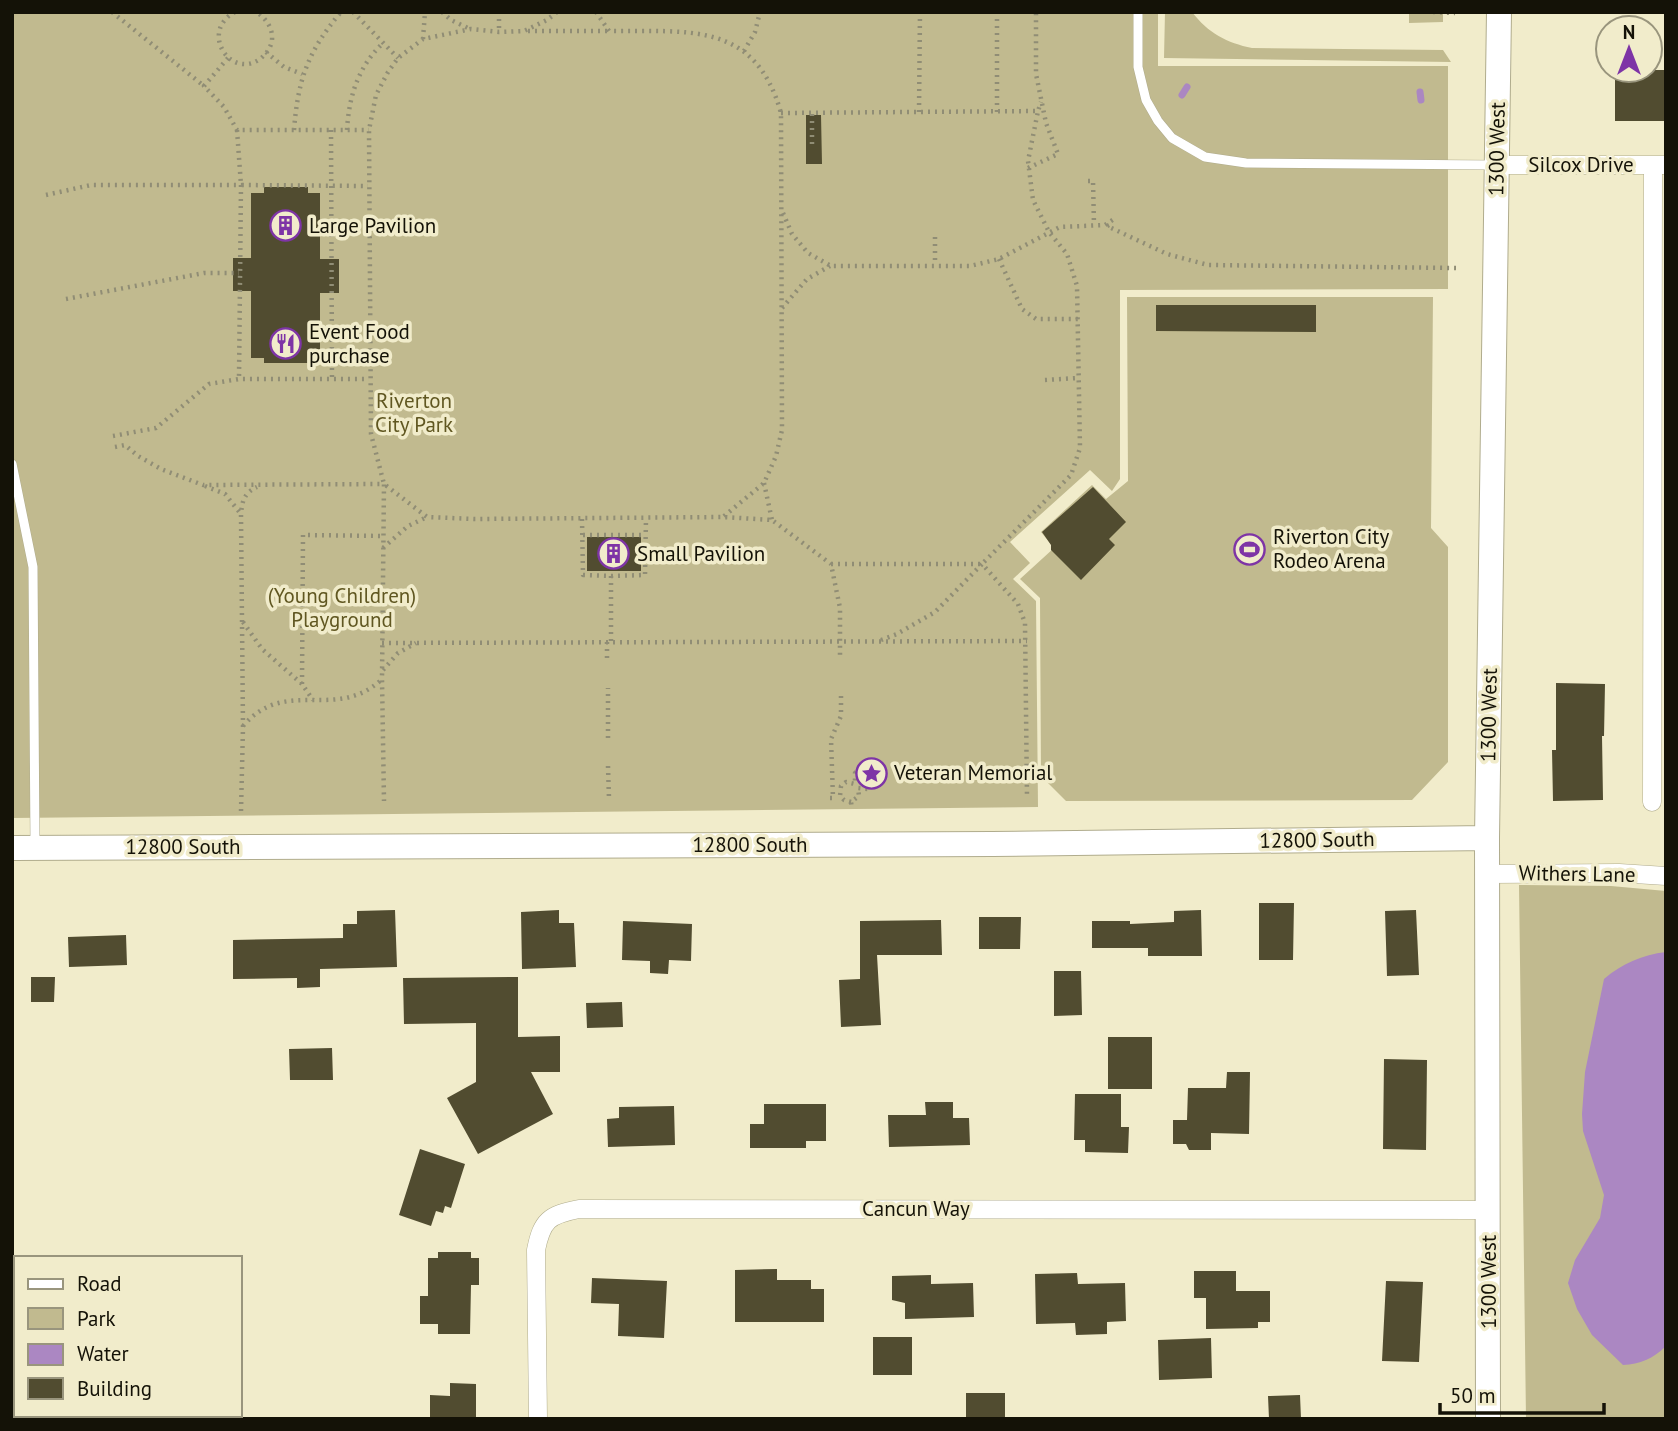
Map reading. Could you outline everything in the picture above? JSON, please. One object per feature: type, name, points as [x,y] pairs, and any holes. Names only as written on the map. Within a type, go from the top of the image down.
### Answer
[{"type":"street","name":"1300 West","points":[[1488,1419],[1487,838],[1499,12]]},
{"type":"street","name":"Silcox Drive","points":[[1497,165],[1659,165]]},
{"type":"street","points":[[1652,802],[1659,728],[1659,165]]},
{"type":"street","name":"12800 South","points":[[24,848],[979,844],[1487,838]]},
{"type":"street","name":"Withers Lane","points":[[1488,874],[1619,873],[1666,876]]},
{"type":"street","name":"Cancun Way","points":[[538,1419],[536,1250],[547,1219],[570,1210],[1489,1210]]},
{"type":"lane","points":[[1138,12],[1138,67],[1146,100],[1172,138],[1205,157],[1246,163],[1497,165]]},
{"type":"lane","points":[[12,464],[33,567],[24,848]]},
{"type":"path","points":[[112,12],[204,86],[225,107],[237,130],[241,186],[240,379]]},
{"type":"path","points":[[235,12],[224,20],[218,36],[222,52],[228,58],[248,64],[257,61],[267,52],[272,41],[269,24],[257,12]]},
{"type":"path","points":[[294,130],[296,99],[302,74],[324,33],[341,12]]},
{"type":"path","points":[[353,12],[398,58]]},
{"type":"path","points":[[422,38],[425,12]]},
{"type":"path","points":[[442,12],[451,20],[471,29]]},
{"type":"path","points":[[524,31],[557,12]]},
{"type":"path","points":[[596,12],[609,31]]},
{"type":"path","points":[[744,51],[755,32],[760,12]]},
{"type":"path","points":[[919,112],[920,12]]},
{"type":"path","points":[[997,12],[997,112]]},
{"type":"path","points":[[1028,168],[1058,155],[1046,123],[1036,74],[1036,12]]},
{"type":"path","points":[[1433,12],[1455,13]]},
{"type":"path","points":[[499,19],[499,32]]},
{"type":"path","points":[[384,801],[384,484],[371,434],[369,130],[376,95],[398,58],[422,38],[471,29],[499,32],[694,32],[722,38],[744,51],[760,67],[774,89],[781,113],[782,430],[776,456],[764,483],[723,517]]},
{"type":"path","points":[[347,130],[352,91],[369,57],[383,43]]},
{"type":"path","points":[[267,52],[284,67],[302,74]]},
{"type":"path","points":[[204,86],[228,58]]},
{"type":"path","points":[[877,641],[897,634],[935,612],[1071,475],[1080,448],[1077,286],[1067,254],[1049,232],[1033,200],[1028,168],[1031,140],[1041,102]]},
{"type":"path","points":[[781,113],[1038,111]]},
{"type":"path","points":[[812,114],[812,144]]},
{"type":"path","points":[[237,130],[369,130]]},
{"type":"path","points":[[331,130],[332,379]]},
{"type":"path","points":[[1088,181],[1093,181],[1094,225]]},
{"type":"path","points":[[46,195],[91,186],[368,186]]},
{"type":"path","points":[[781,209],[792,234],[808,253],[831,266]]},
{"type":"path","points":[[781,308],[807,279],[831,266],[970,266],[999,259],[1060,227],[1105,225],[1114,219],[1107,226],[1167,254],[1208,265],[1457,268]]},
{"type":"path","points":[[935,237],[935,265]]},
{"type":"path","points":[[999,259],[1022,309],[1036,319],[1078,319]]},
{"type":"path","points":[[66,299],[204,273],[239,273]]},
{"type":"path","points":[[1045,380],[1078,378]]},
{"type":"path","points":[[113,436],[156,428],[209,384],[240,379],[369,379]]},
{"type":"path","points":[[115,447],[125,445],[161,469],[225,494],[242,515]]},
{"type":"path","points":[[764,483],[772,520]]},
{"type":"path","points":[[202,485],[384,484],[427,517]]},
{"type":"path","points":[[241,811],[242,515],[243,500],[248,491],[259,486]]},
{"type":"path","points":[[383,548],[408,526],[427,517],[723,517],[772,520],[831,564],[982,564],[1018,604],[1025,623],[1027,797]]},
{"type":"path","points":[[582,519],[583,575],[611,576],[645,575],[646,518]]},
{"type":"path","points":[[302,684],[303,535],[383,536]]},
{"type":"path","points":[[583,535],[646,535]]},
{"type":"path","points":[[831,564],[840,608],[840,659]]},
{"type":"path","points":[[607,660],[611,576]]},
{"type":"path","points":[[243,621],[262,649],[302,684],[313,700]]},
{"type":"path","points":[[383,643],[1027,641]]},
{"type":"path","points":[[383,671],[398,653],[417,642]]},
{"type":"path","points":[[243,727],[254,714],[271,703],[337,701],[356,697],[382,679]]},
{"type":"path","points":[[607,738],[608,688]]},
{"type":"path","points":[[830,798],[833,798],[831,739],[841,716],[841,692]]},
{"type":"path","points":[[869,763],[882,777],[868,789],[858,788],[859,796],[851,802],[842,798],[841,786],[846,782],[855,784],[855,773],[869,763]]},
{"type":"path","points":[[607,766],[609,799]]},
{"type":"path","points":[[851,802],[852,808]]},
{"type":"green space","name":"Riverton City Park","points":[[12,12],[1158,12],[1158,66],[1448,66],[1448,289],[1120,290],[1120,479],[1112,491],[1090,470],[1010,542],[1030,563],[1013,579],[1036,601],[1038,807],[12,818]]},
{"type":"green space","points":[[1165,12],[1192,12],[1219,36],[1252,48],[1443,50],[1451,62],[1164,58]]},
{"type":"green space","points":[[1409,12],[1443,12],[1443,22],[1409,23]]},
{"type":"green space","name":"Riverton City Rodeo Arena","points":[[1127,297],[1433,297],[1431,528],[1448,547],[1448,762],[1412,800],[1066,801],[1041,776],[1040,598],[1020,579],[1054,548],[1041,532],[1092,485],[1106,499],[1128,481]]},
{"type":"green space","points":[[1519,885],[1611,886],[1666,891],[1666,1419],[1526,1419]]},
{"type":"water","points":[[1666,952],[1666,1346],[1646,1360],[1623,1365],[1592,1335],[1577,1309],[1568,1283],[1575,1260],[1600,1218],[1604,1195],[1583,1131],[1585,1072],[1604,979],[1633,961]]},
{"type":"building","points":[[1666,70],[1666,121],[1615,121],[1615,84],[1664,84]]},
{"type":"building","points":[[806,115],[821,115],[822,164],[806,164]]},
{"type":"building","name":"Large Pavilion","points":[[264,187],[308,187],[308,193],[320,193],[320,259],[339,259],[339,293],[320,293],[320,357],[308,357],[308,363],[264,363],[264,358],[251,358],[251,291],[233,291],[233,258],[251,258],[251,193],[264,193]]},
{"type":"building","points":[[1156,305],[1316,305],[1316,332],[1156,331]]},
{"type":"building","points":[[1093,487],[1126,522],[1109,539],[1115,545],[1081,580],[1051,550],[1051,545],[1042,532]]},
{"type":"building","name":"Small Pavilion","points":[[587,537],[641,537],[641,571],[587,571]]},
{"type":"building","points":[[1556,683],[1605,684],[1602,736],[1603,800],[1553,801],[1552,750],[1556,750]]},
{"type":"building","points":[[1259,903],[1294,903],[1293,960],[1259,960]]},
{"type":"building","points":[[395,910],[397,967],[320,969],[320,987],[297,988],[297,978],[233,979],[233,940],[343,938],[343,924],[357,924],[357,911]]},
{"type":"building","points":[[559,910],[559,923],[574,923],[576,967],[522,969],[521,912]]},
{"type":"building","points":[[1201,910],[1202,956],[1148,956],[1148,948],[1092,948],[1092,921],[1130,921],[1130,924],[1174,922],[1174,911]]},
{"type":"building","points":[[1416,910],[1419,975],[1387,976],[1385,911]]},
{"type":"building","points":[[979,917],[1021,917],[1020,949],[979,949]]},
{"type":"building","points":[[941,920],[942,955],[877,955],[881,1025],[841,1027],[839,980],[860,979],[860,921]]},
{"type":"building","points":[[623,921],[692,924],[691,961],[669,960],[668,974],[650,973],[650,961],[622,960]]},
{"type":"building","points":[[126,935],[127,965],[69,967],[68,937]]},
{"type":"building","points":[[1054,971],[1081,971],[1082,1015],[1054,1016]]},
{"type":"building","points":[[31,977],[55,977],[54,1002],[31,1002]]},
{"type":"building","points":[[518,977],[518,1037],[560,1036],[560,1072],[531,1072],[553,1114],[478,1154],[447,1098],[476,1082],[476,1023],[404,1024],[403,978]]},
{"type":"building","points":[[622,1002],[623,1027],[587,1028],[586,1003]]},
{"type":"building","points":[[1108,1037],[1152,1037],[1152,1089],[1108,1089]]},
{"type":"building","points":[[332,1048],[333,1080],[290,1080],[289,1049]]},
{"type":"building","points":[[1384,1059],[1427,1060],[1426,1150],[1383,1149]]},
{"type":"building","points":[[1227,1072],[1250,1072],[1249,1134],[1211,1133],[1211,1150],[1189,1150],[1186,1144],[1173,1144],[1173,1120],[1187,1120],[1188,1088],[1226,1088]]},
{"type":"building","points":[[1075,1094],[1121,1094],[1121,1127],[1129,1127],[1128,1153],[1085,1152],[1085,1140],[1074,1140]]},
{"type":"building","points":[[925,1102],[953,1102],[953,1118],[969,1118],[970,1145],[889,1147],[888,1115],[926,1115]]},
{"type":"building","points":[[764,1104],[826,1104],[826,1141],[806,1141],[806,1148],[750,1148],[750,1124],[764,1124]]},
{"type":"building","points":[[674,1106],[675,1145],[608,1147],[607,1119],[619,1118],[619,1107]]},
{"type":"building","points":[[420,1149],[465,1164],[451,1208],[445,1206],[443,1213],[436,1211],[431,1226],[399,1215]]},
{"type":"building","points":[[438,1252],[471,1252],[471,1258],[479,1258],[479,1285],[471,1285],[470,1334],[438,1334],[438,1324],[420,1324],[420,1296],[428,1296],[428,1258],[438,1258]]},
{"type":"building","points":[[777,1269],[777,1280],[811,1280],[811,1289],[824,1289],[824,1322],[735,1322],[735,1270]]},
{"type":"building","points":[[1194,1271],[1236,1271],[1236,1291],[1270,1291],[1270,1322],[1258,1322],[1258,1328],[1206,1329],[1206,1298],[1194,1298]]},
{"type":"building","points":[[1077,1273],[1078,1284],[1125,1283],[1126,1321],[1107,1322],[1107,1334],[1076,1335],[1075,1323],[1036,1324],[1035,1274]]},
{"type":"building","points":[[931,1275],[931,1284],[973,1283],[974,1317],[905,1319],[905,1303],[892,1300],[892,1276]]},
{"type":"building","points":[[592,1278],[667,1281],[664,1338],[618,1336],[619,1304],[591,1303]]},
{"type":"building","points":[[1386,1281],[1423,1282],[1419,1362],[1382,1361]]},
{"type":"building","points":[[873,1337],[912,1337],[912,1375],[873,1375]]},
{"type":"building","points":[[1211,1338],[1212,1378],[1159,1380],[1158,1340]]},
{"type":"building","points":[[450,1383],[476,1384],[476,1419],[430,1419],[430,1395],[450,1396]]},
{"type":"building","points":[[966,1393],[1005,1393],[1005,1419],[966,1419]]},
{"type":"building","points":[[1300,1395],[1301,1419],[1269,1419],[1268,1396]]},
{"type":"waterway","points":[[1182,95],[1187,87]]},
{"type":"waterway","points":[[1420,92],[1421,100]]},
{"type":"place","name":"Large Pavilion","points":[[286,226]]},
{"type":"place","name":"Event Food purchase","points":[[286,344]]},
{"type":"place","name":"Riverton City Rodeo Arena","points":[[1250,549]]},
{"type":"place","name":"Small Pavilion","points":[[614,554]]},
{"type":"place","name":"Veteran Memorial","points":[[871,773]]},
{"type":"park label","name":"(Young Children) Playground","points":[[342,608]]}]
